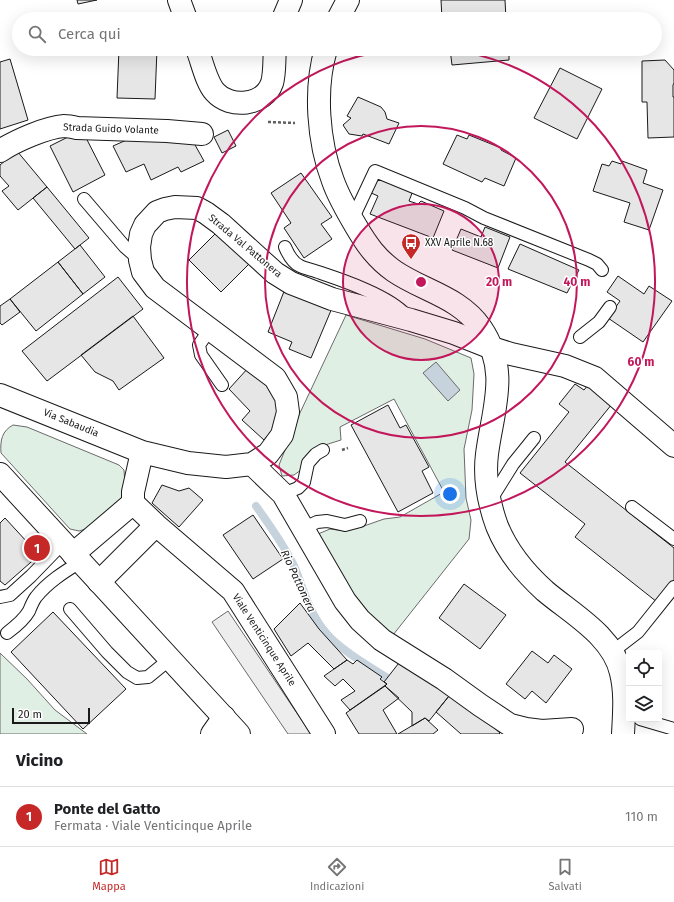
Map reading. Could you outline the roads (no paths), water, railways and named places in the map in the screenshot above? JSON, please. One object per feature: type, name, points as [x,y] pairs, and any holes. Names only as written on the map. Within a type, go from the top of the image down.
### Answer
[{"type":"street","points":[[179,0],[183,12]]},
{"type":"street","points":[[286,12],[291,0]]},
{"type":"street","points":[[342,12],[348,0]]},
{"type":"street","points":[[200,56],[214,91],[223,99],[246,103],[265,95],[272,83],[274,56]]},
{"type":"street","points":[[325,56],[320,84],[319,114],[322,144],[332,181],[346,211],[370,249],[382,262],[396,272],[452,301],[469,313],[481,328],[492,348],[498,372],[498,394],[487,455],[486,480],[490,501],[498,526],[508,549],[526,572],[544,590],[598,634],[612,652],[621,671],[626,706]]},
{"type":"street","name":"Strada Guido Volante","points":[[0,151],[23,138],[57,127],[65,126],[202,134]]},
{"type":"street","name":"Strada Val Pattonera","points":[[142,452],[188,463],[226,467],[252,464],[268,454],[282,435],[288,412],[286,397],[275,378],[155,288],[143,272],[139,247],[141,234],[145,225],[157,212],[175,207],[198,208],[222,224],[275,273],[291,282],[332,299],[411,320],[454,333],[492,348],[564,366],[595,378],[674,446]]},
{"type":"street","name":"Via Sabaudia","points":[[0,395],[142,452]]},
{"type":"street","points":[[72,553],[133,502],[133,492],[142,452]]},
{"type":"street","points":[[252,464],[283,494],[344,602],[360,620],[382,640],[444,679],[510,725],[526,730],[572,730]]},
{"type":"street","points":[[0,474],[170,659],[218,726],[239,734]]},
{"type":"street","name":"Viale Venticinque Aprile","points":[[133,502],[156,525],[233,592],[324,734]]},
{"type":"street","points":[[99,582],[156,525]]},
{"type":"lane","points":[[352,220],[375,171],[465,208],[484,218],[588,260],[597,264],[602,270]]},
{"type":"lane","points":[[84,199],[140,260]]},
{"type":"lane","points":[[285,247],[289,256],[299,266],[343,280],[375,294],[400,307],[411,320]]},
{"type":"lane","points":[[580,337],[599,322],[610,307]]},
{"type":"lane","points":[[210,329],[199,346],[201,355],[208,367],[222,384]]},
{"type":"lane","points":[[490,501],[513,464],[534,438]]},
{"type":"lane","points":[[283,494],[298,488],[304,482],[308,464],[316,454],[323,450]]},
{"type":"lane","points":[[632,507],[674,538]]},
{"type":"lane","points":[[302,529],[318,522],[327,521],[345,525],[360,521]]},
{"type":"lane","points":[[0,597],[10,595],[31,576],[72,553]]},
{"type":"lane","points":[[7,633],[21,622],[35,598],[63,572],[72,553]]},
{"type":"lane","points":[[612,652],[638,632],[674,588]]},
{"type":"lane","points":[[70,609],[107,652],[127,672],[137,678],[148,677],[170,659]]},
{"type":"lane","points":[[635,722],[674,729]]},
{"type":"waterway","name":"Rio Pattonera","points":[[256,506],[287,552],[308,602],[321,627],[339,646],[386,677]]},
{"type":"place","name":"XXV Aprile N.68","points":[[411,260]]},
{"type":"place","name":"Ponte del Gatto","points":[[37,548]]}]
